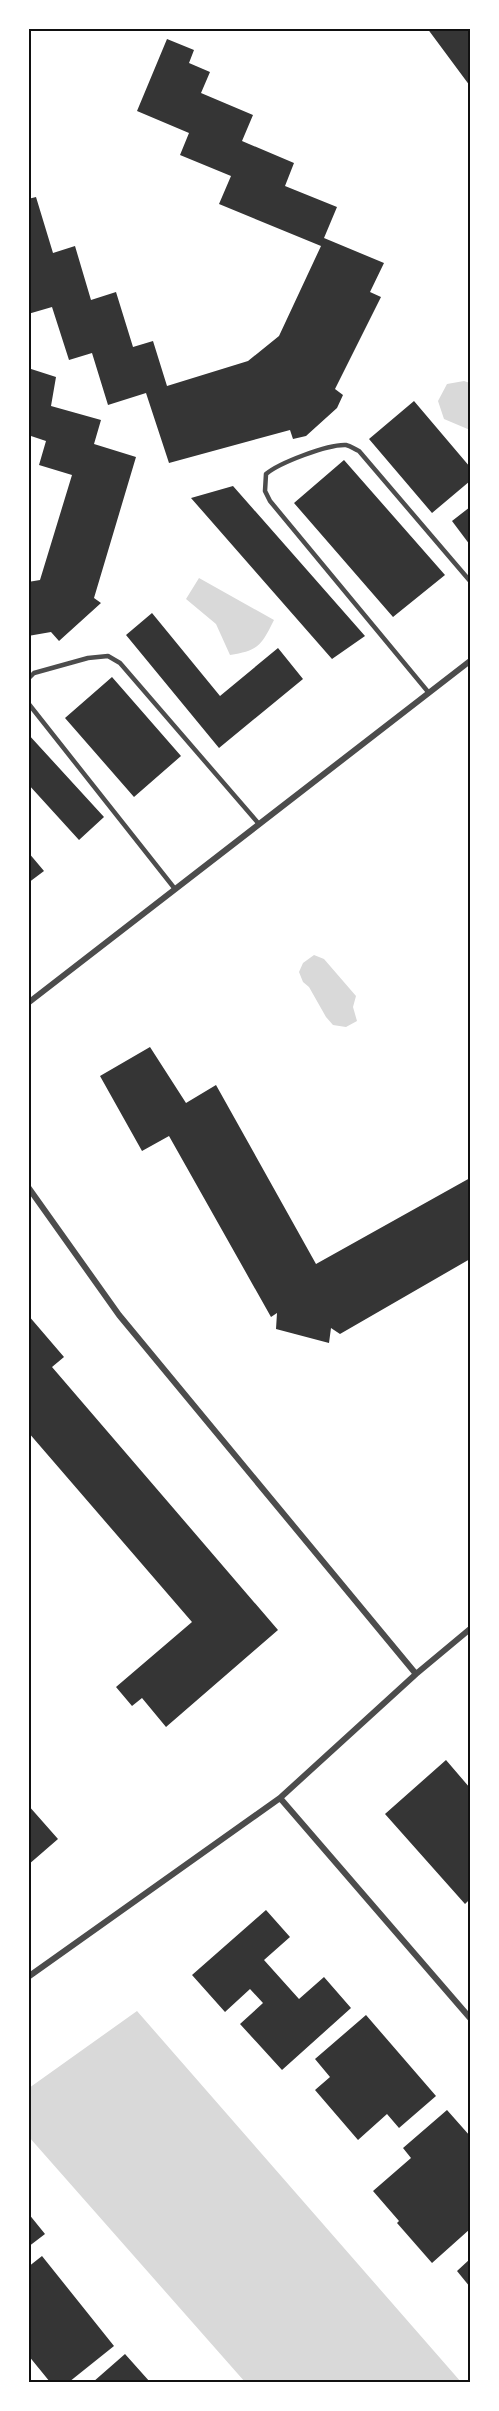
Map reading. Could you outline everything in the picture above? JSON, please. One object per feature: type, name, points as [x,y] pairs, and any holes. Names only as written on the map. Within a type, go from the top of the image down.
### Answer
[{"type":"street","points":[[28,1003],[471,661]]},
{"type":"street","points":[[28,1187],[119,1315],[416,1674]]},
{"type":"street","points":[[28,1977],[280,1798],[416,1674],[471,1629]]},
{"type":"street","points":[[280,1798],[471,2018]]},
{"type":"lane","points":[[429,693],[270,501],[265,491],[266,474],[272,469],[312,453],[349,445],[359,451],[471,581]]},
{"type":"lane","points":[[28,679],[34,673],[88,658],[108,656],[120,663],[259,824]]},
{"type":"lane","points":[[28,703],[175,889]]},
{"type":"shaded area","points":[[464,381],[470,383],[470,430],[444,419],[438,401],[447,384]]},
{"type":"shaded area","points":[[199,578],[274,620],[266,636],[258,645],[253,649],[230,655],[216,624],[186,599]]},
{"type":"shaded area","points":[[314,955],[324,959],[356,996],[353,1007],[357,1021],[346,1027],[333,1025],[309,987],[303,982],[299,972],[303,963]]},
{"type":"shaded area","points":[[137,2011],[461,2382],[245,2382],[29,2137],[29,2088]]},
{"type":"building","points":[[427,28],[470,28],[470,86]]},
{"type":"building","points":[[167,39],[194,50],[189,63],[210,72],[201,93],[253,115],[242,141],[294,163],[285,186],[337,207],[324,238],[384,263],[370,292],[381,297],[335,389],[343,395],[337,408],[306,436],[293,439],[290,430],[169,463],[146,393],[108,405],[92,353],[69,360],[52,307],[28,314],[28,199],[36,197],[53,253],[75,246],[91,300],[116,292],[133,347],[153,341],[167,386],[248,361],[279,336],[321,246],[219,204],[231,176],[180,155],[189,133],[137,111]]},
{"type":"building","points":[[28,368],[56,377],[51,406],[101,420],[94,444],[136,457],[94,598],[101,603],[59,641],[51,632],[28,636],[28,582],[40,580],[72,475],[39,465],[46,441],[28,435]]},
{"type":"building","points":[[414,401],[470,467],[470,481],[432,513],[369,439]]},
{"type":"building","points":[[344,460],[445,575],[393,617],[294,503]]},
{"type":"building","points":[[233,486],[365,636],[332,659],[191,498]]},
{"type":"building","points":[[470,507],[470,545],[452,521]]},
{"type":"building","points":[[152,613],[220,696],[278,648],[303,679],[219,748],[126,635]]},
{"type":"building","points":[[112,677],[181,756],[134,797],[65,718]]},
{"type":"building","points":[[28,734],[104,817],[79,840],[28,784]]},
{"type":"building","points":[[28,852],[44,871],[28,883]]},
{"type":"building","points":[[150,1047],[186,1103],[216,1085],[316,1264],[470,1178],[470,1259],[340,1334],[331,1328],[329,1343],[276,1329],[277,1313],[271,1317],[169,1136],[142,1151],[100,1076]]},
{"type":"building","points":[[28,1315],[64,1357],[52,1367],[278,1630],[166,1727],[142,1698],[132,1706],[116,1687],[192,1622],[28,1432]]},
{"type":"building","points":[[446,1760],[470,1788],[470,1899],[465,1904],[385,1814]]},
{"type":"building","points":[[28,1805],[58,1839],[28,1865]]},
{"type":"building","points":[[266,1910],[290,1937],[264,1960],[299,1999],[324,1977],[351,2008],[282,2070],[240,2024],[263,2003],[250,1989],[225,2012],[192,1975]]},
{"type":"building","points":[[366,2015],[436,2096],[399,2128],[387,2114],[358,2140],[315,2090],[330,2077],[315,2059]]},
{"type":"building","points":[[447,2110],[470,2136],[470,2229],[432,2263],[373,2191],[411,2158],[403,2148]]},
{"type":"building","points":[[28,2213],[45,2234],[28,2247]]},
{"type":"building","points":[[42,2256],[114,2346],[69,2382],[50,2382],[28,2355],[28,2267]]},
{"type":"building","points":[[470,2259],[470,2287],[457,2271]]},
{"type":"building","points":[[125,2354],[150,2382],[93,2382]]}]
